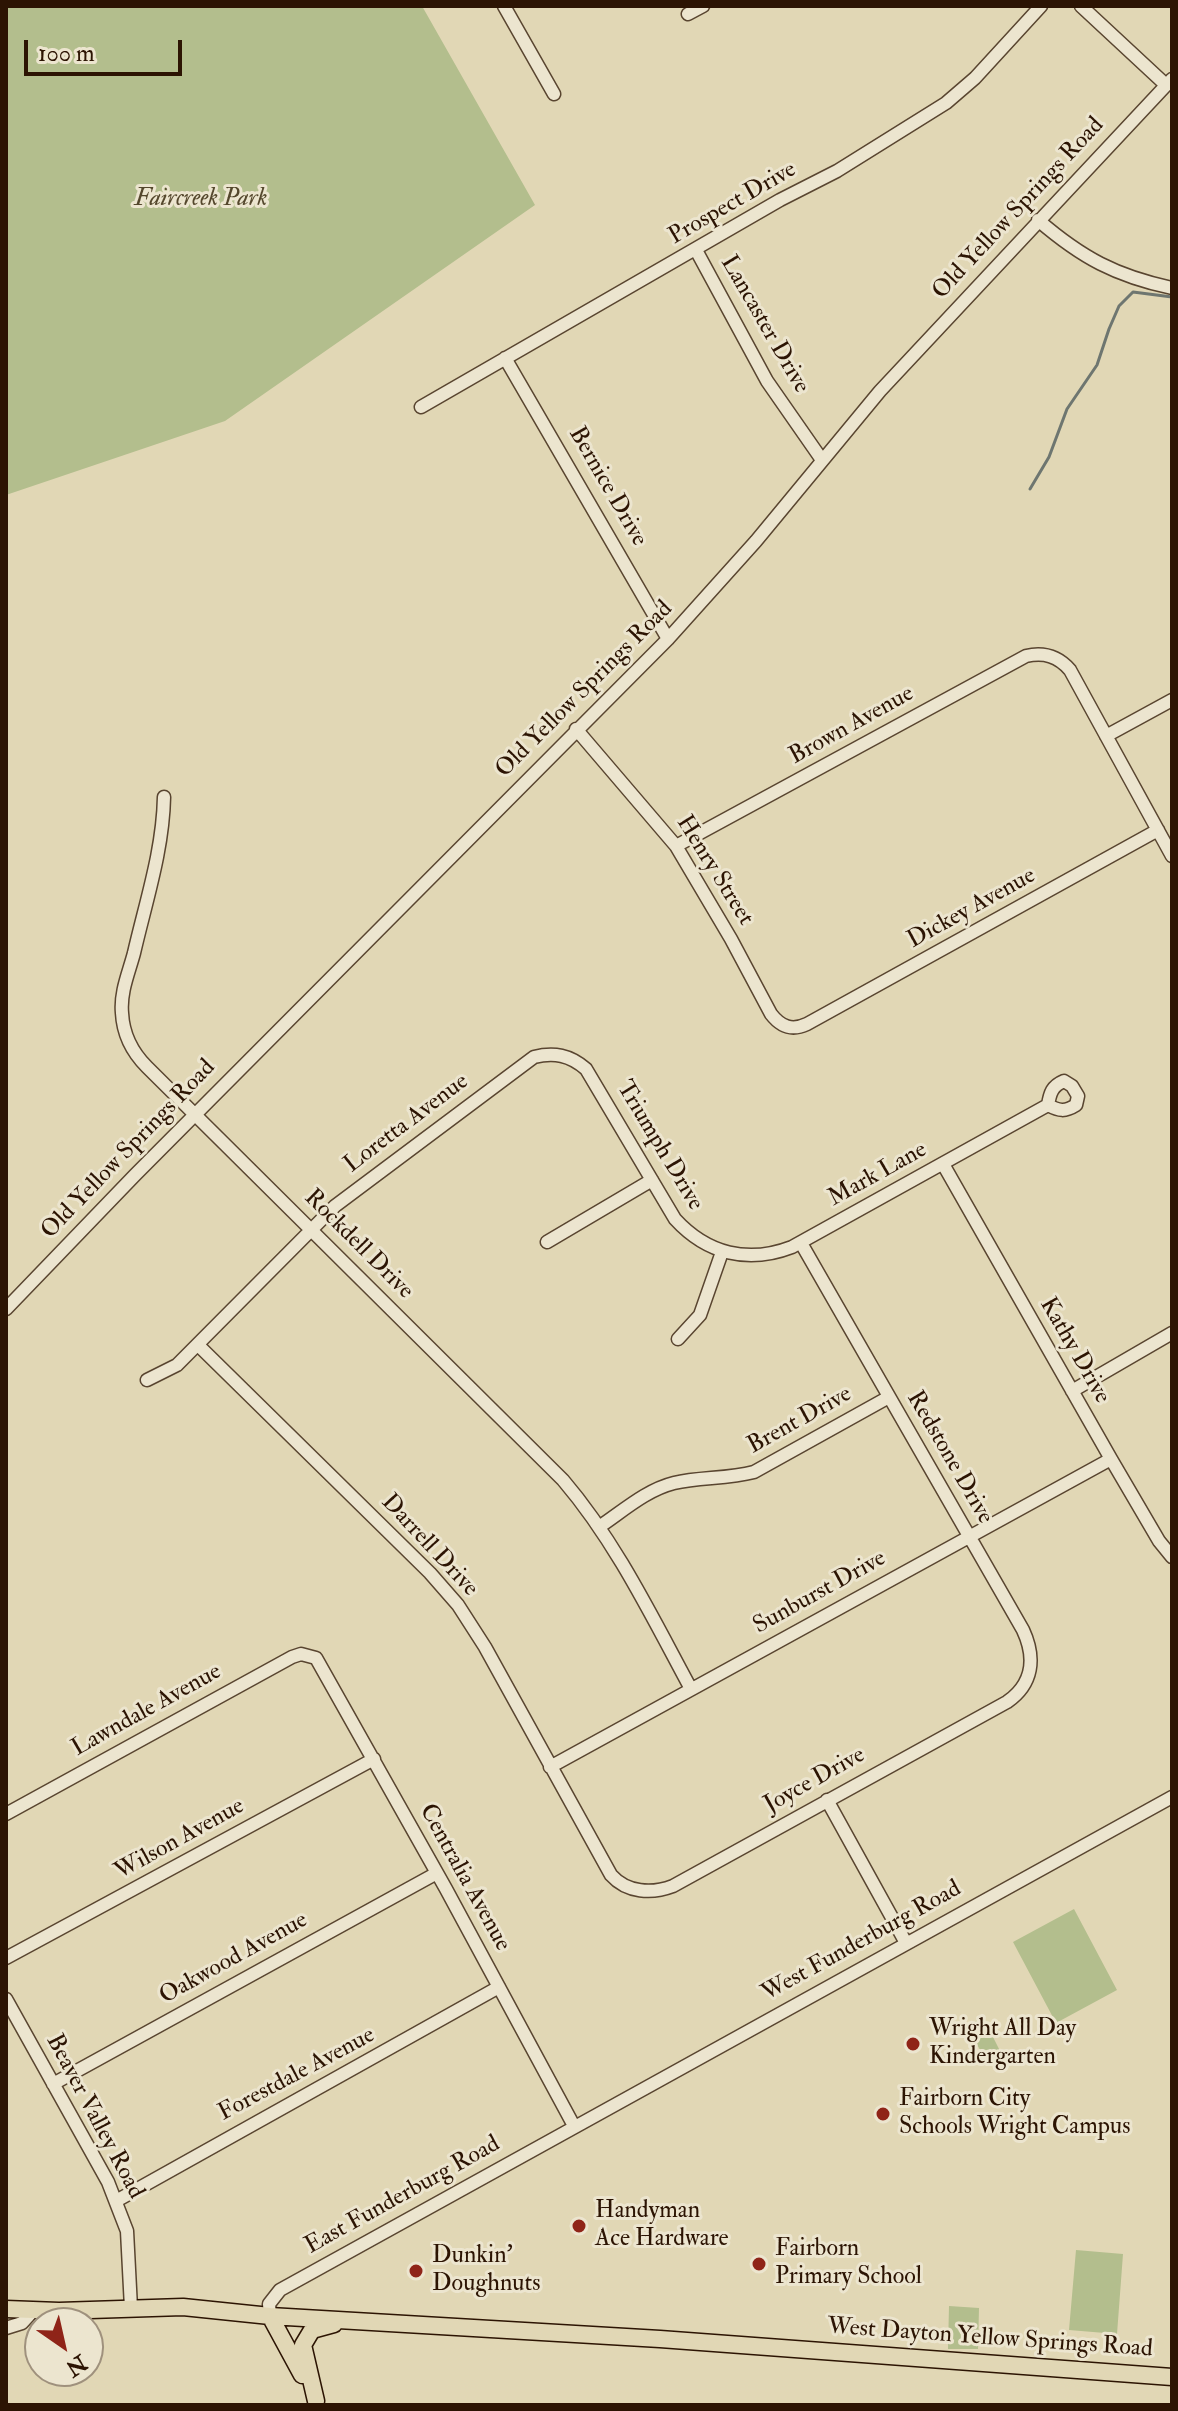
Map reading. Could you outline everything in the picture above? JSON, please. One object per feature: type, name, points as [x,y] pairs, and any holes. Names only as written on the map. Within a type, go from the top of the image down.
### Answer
[{"type":"main road","name":"West Dayton Yellow Springs Road","points":[[104,2309],[183,2307],[270,2316],[805,2349],[1172,2377]]},
{"type":"main road","points":[[270,2316],[317,2403]]},
{"type":"main road","points":[[317,2403],[303,2352],[304,2339],[315,2329],[353,2319]]},
{"type":"street","points":[[504,6],[554,94]]},
{"type":"street","points":[[688,14],[703,6]]},
{"type":"street","name":"Prospect Drive","points":[[421,407],[780,200],[837,171],[946,103],[975,78],[1041,6]]},
{"type":"street","points":[[1081,6],[1169,82]]},
{"type":"street","name":"Old Yellow Springs Road","points":[[6,1309],[668,639],[729,572],[880,391],[1169,82]]},
{"type":"street","points":[[1038,220],[1075,250],[1105,267],[1132,279],[1172,288]]},
{"type":"street","name":"Lancaster Drive","points":[[696,250],[767,381],[822,460]]},
{"type":"street","name":"Bernice Drive","points":[[505,358],[668,639]]},
{"type":"street","name":"Brown Avenue","points":[[676,846],[1026,656],[1051,656],[1070,670],[1106,736]]},
{"type":"street","points":[[1172,700],[1106,736],[1172,856]]},
{"type":"street","name":"Henry Street","points":[[576,729],[676,846],[771,1014],[789,1028],[807,1024]]},
{"type":"street","name":"Rockdell Drive","points":[[164,797],[159,853],[122,997],[127,1037],[140,1060],[551,1467],[580,1500],[599,1527],[691,1689]]},
{"type":"street","name":"Dickey Avenue","points":[[807,1024],[1158,830]]},
{"type":"street","name":"Loretta Avenue","points":[[147,1380],[172,1369],[198,1345],[335,1206],[525,1062],[544,1055],[565,1056]]},
{"type":"street","name":"Triumph Drive","points":[[565,1056],[579,1063],[590,1075],[667,1208],[685,1230],[722,1252]]},
{"type":"street","name":"Mark Lane","points":[[722,1252],[763,1256],[801,1243],[1048,1105]]},
{"type":"street","name":"Kathy Drive","points":[[943,1164],[1111,1459],[1159,1541],[1172,1557]]},
{"type":"street","points":[[547,1242],[652,1180]]},
{"type":"street","name":"Redstone Drive","points":[[801,1243],[1023,1630],[1031,1654],[1027,1680],[1014,1697]]},
{"type":"street","points":[[678,1339],[700,1315],[722,1252]]},
{"type":"street","points":[[1072,1391],[1172,1333]]},
{"type":"street","name":"Darrell Drive","points":[[198,1345],[452,1597],[485,1647],[611,1875],[634,1889]]},
{"type":"street","name":"Brent Drive","points":[[599,1527],[643,1496],[664,1486],[754,1472],[889,1397]]},
{"type":"street","name":"Sunburst Drive","points":[[550,1767],[1111,1459]]},
{"type":"street","name":"Centralia Avenue","points":[[311,1655],[321,1663],[574,2126]]},
{"type":"street","name":"Lawndale Avenue","points":[[6,1814],[292,1657],[311,1655]]},
{"type":"street","name":"Joyce Drive","points":[[634,1889],[655,1891],[673,1886],[1014,1697]]},
{"type":"street","name":"Wilson Avenue","points":[[6,1958],[374,1759]]},
{"type":"street","points":[[827,1800],[906,1943]]},
{"type":"street","name":"West Funderburg Road","points":[[574,2126],[1170,1802]]},
{"type":"street","name":"Oakwood Avenue","points":[[53,2084],[437,1873]]},
{"type":"street","name":"Forestdale Avenue","points":[[116,2201],[499,1987]]},
{"type":"street","name":"Beaver Valley Road","points":[[6,1999],[116,2201],[128,2242],[131,2308]]},
{"type":"street","name":"East Funderburg Road","points":[[270,2316],[269,2304],[280,2290],[574,2126]]},
{"type":"green space","name":"Faircreek Park","points":[[6,6],[422,6],[535,205],[225,421],[6,495]]},
{"type":"green space","points":[[1074,1909],[1117,1990],[1056,2023],[1013,1942]]},
{"type":"green space","points":[[983,2017],[1000,2051],[985,2059],[967,2026]]},
{"type":"green space","points":[[1076,2250],[1123,2254],[1117,2334],[1069,2330]]},
{"type":"green space","points":[[949,2306],[979,2308],[978,2349],[948,2349]]},
{"type":"waterway","points":[[1030,489],[1049,457],[1067,409],[1097,365],[1119,306],[1133,292],[1172,297]]},
{"type":"place","name":"Wright All Day Kindergarten","points":[[913,2044]]},
{"type":"place","name":"Fairborn City Schools Wright Campus","points":[[883,2114]]},
{"type":"place","name":"Handyman Ace Hardware","points":[[579,2226]]},
{"type":"place","name":"Fairborn Primary School","points":[[759,2264]]},
{"type":"place","name":"Dunkin’ Doughnuts","points":[[416,2271]]}]
